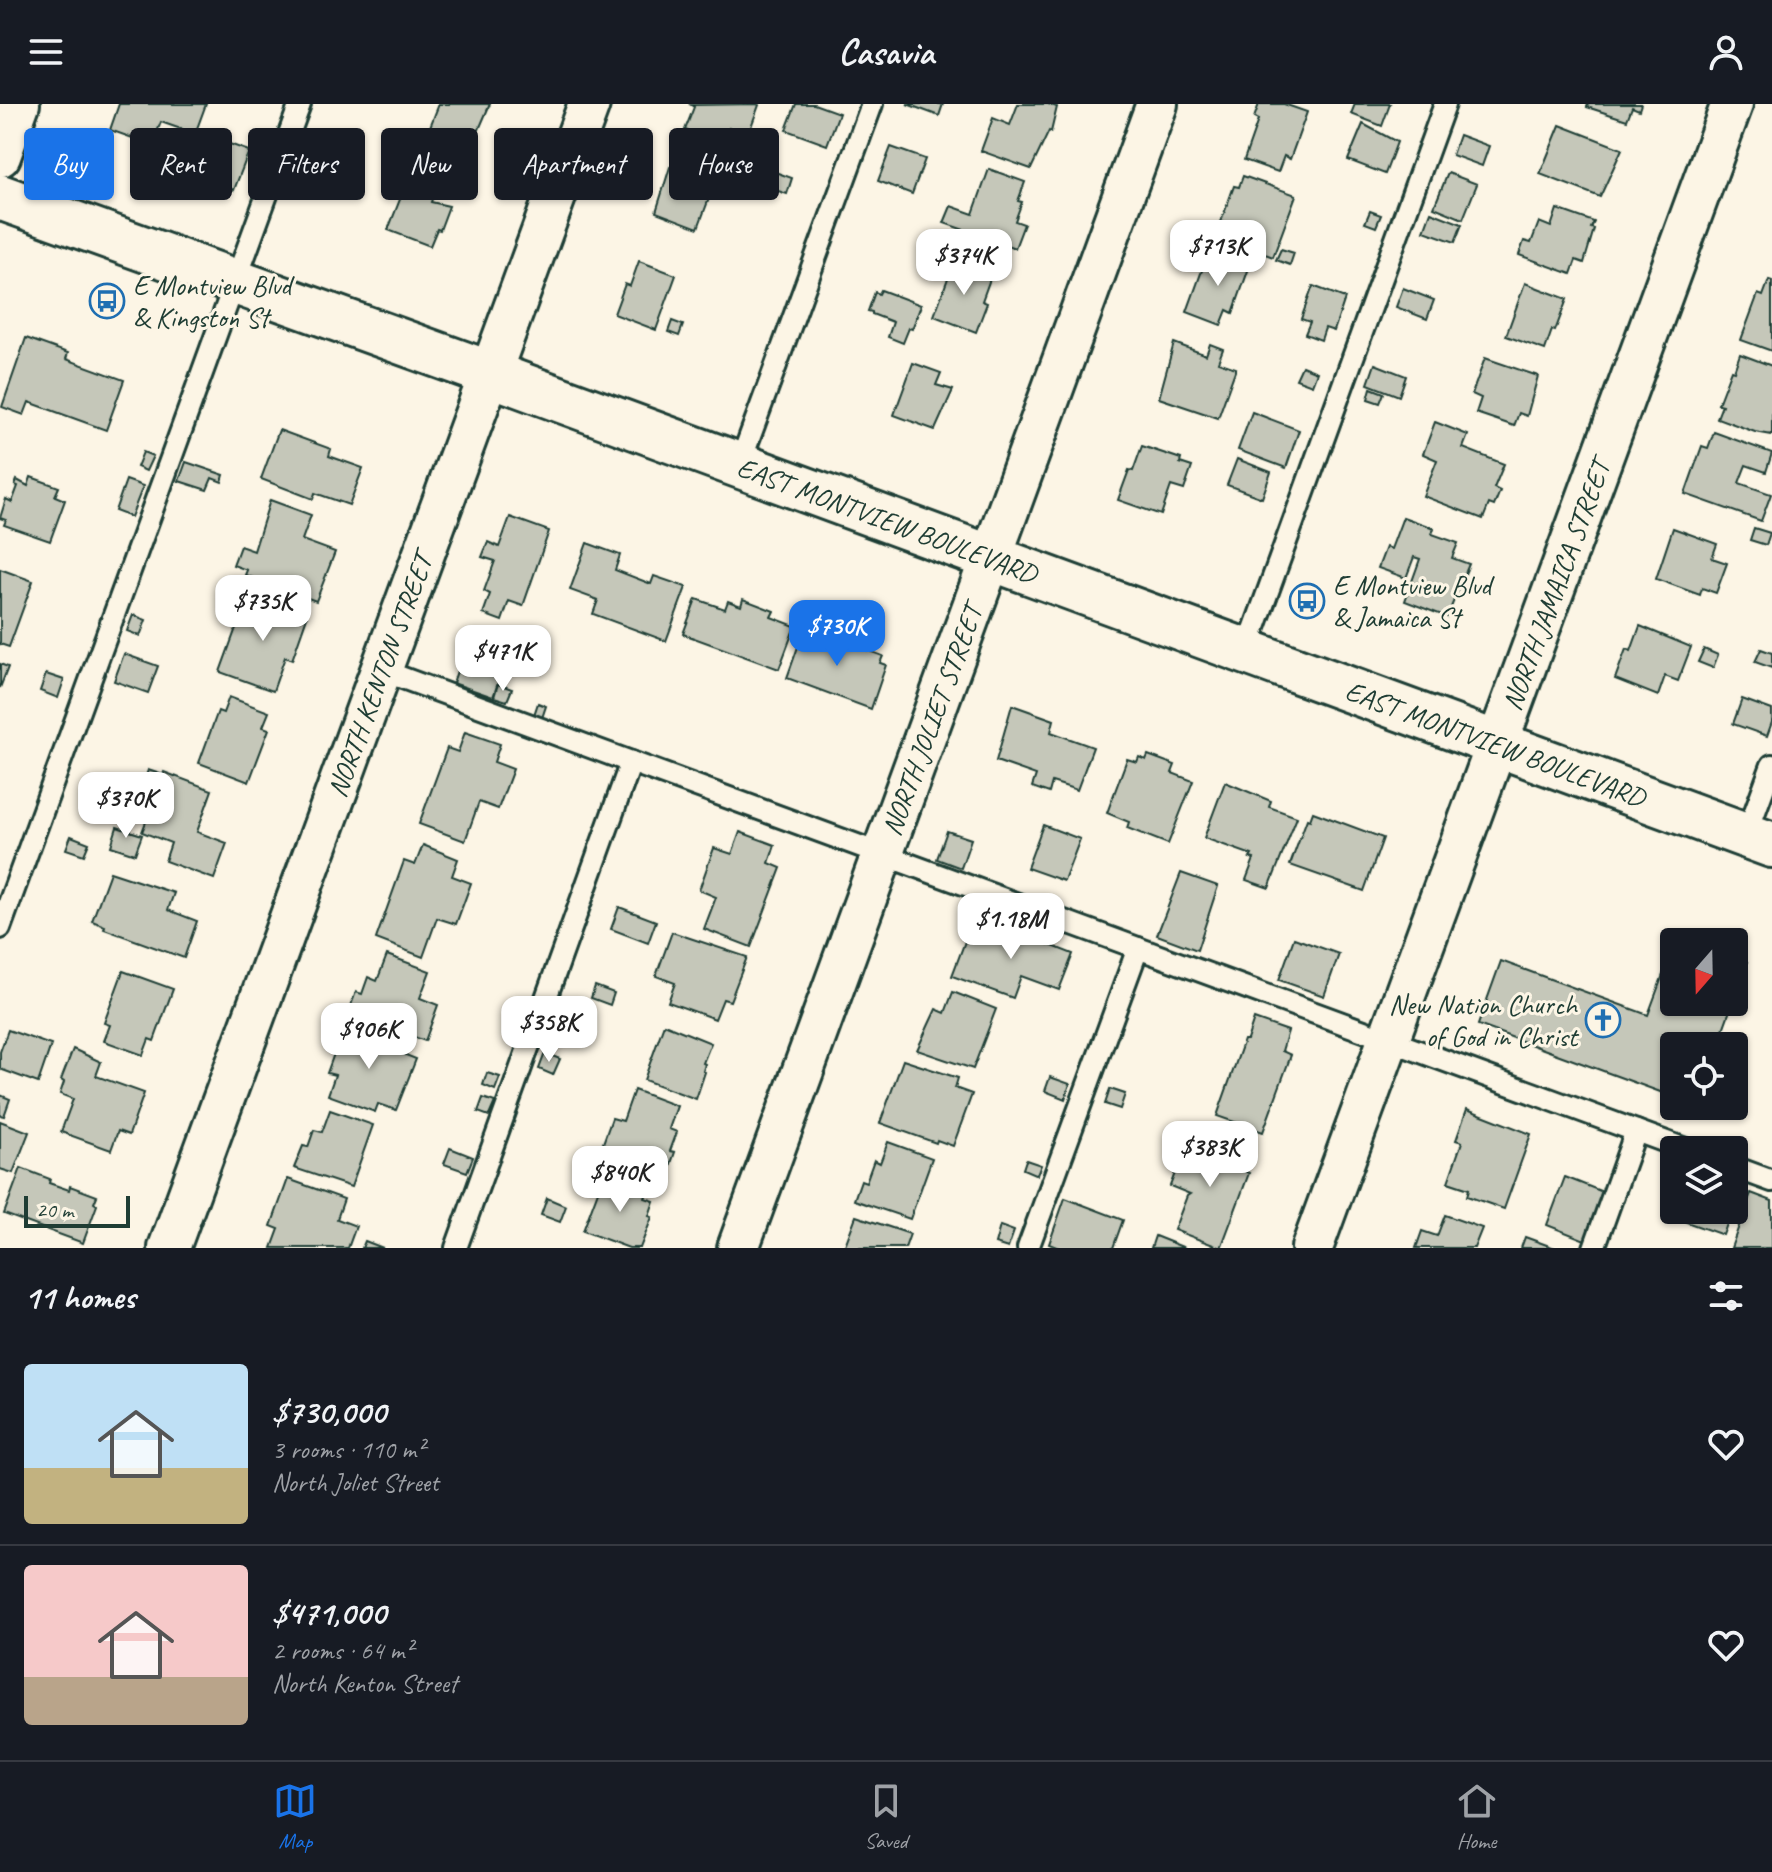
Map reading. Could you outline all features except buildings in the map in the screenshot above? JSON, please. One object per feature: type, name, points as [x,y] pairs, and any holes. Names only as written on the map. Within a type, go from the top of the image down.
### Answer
[{"type":"main road","name":"EAST MONTVIEW BOULEVARD","points":[[0,197],[1759,840]]},
{"type":"street","points":[[0,156],[19,104]]},
{"type":"street","name":"NORTH KENTON STREET","points":[[169,1248],[589,104]]},
{"type":"street","name":"NORTH JOLIET STREET","points":[[738,1248],[1157,104]]},
{"type":"street","name":"NORTH JAMAICA STREET","points":[[1312,1248],[1732,104]]},
{"type":"lane","points":[[0,928],[300,104]]},
{"type":"lane","points":[[739,466],[872,104]]},
{"type":"lane","points":[[1246,652],[1445,104]]},
{"type":"lane","points":[[381,670],[1660,1140]]},
{"type":"lane","points":[[456,1248],[631,762]]},
{"type":"lane","points":[[1759,840],[1772,765]]},
{"type":"lane","points":[[1028,1248],[1138,948]]},
{"type":"lane","points":[[1594,1248],[1636,1131]]},
{"type":"lane","points":[[1748,1172],[1772,1181]]},
{"type":"place","name":"E Montview Blvd & Kingston St","points":[[107,301]]},
{"type":"place","name":"E Montview Blvd & Jamaica St","points":[[1307,601]]},
{"type":"place","name":"New Nation Church of God in Christ","points":[[1603,1020]]}]
